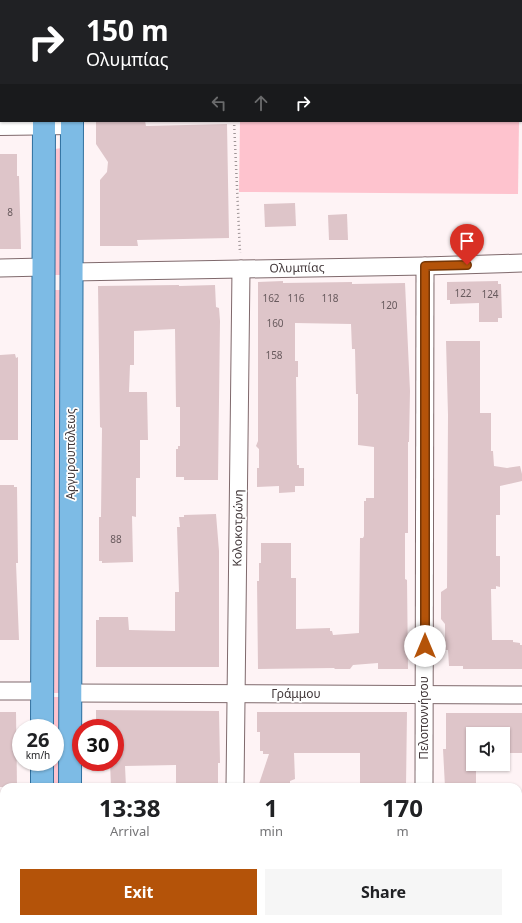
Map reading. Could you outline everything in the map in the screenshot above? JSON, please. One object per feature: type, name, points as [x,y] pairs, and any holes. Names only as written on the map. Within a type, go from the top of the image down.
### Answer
[{"type":"main road","points":[[42,719],[44,122]]},
{"type":"main road","points":[[0,124],[72,122]]},
{"type":"main road","name":"Αργυρουπόλεως","points":[[70,783],[72,122]]},
{"type":"main road","points":[[42,771],[42,783]]},
{"type":"street","name":"Ολυμπίας","points":[[72,272],[241,270],[522,263]]},
{"type":"street","name":"Πελοποννήσου","points":[[424,783],[425,266]]},
{"type":"street","points":[[0,268],[44,267]]},
{"type":"street","name":"Κολοκοτρώνη","points":[[235,783],[241,270]]},
{"type":"street","points":[[0,691],[42,692]]},
{"type":"street","name":"Γράμμου","points":[[70,693],[522,695]]},
{"type":"path","points":[[234,122],[241,270]]},
{"type":"shaded area","points":[[240,122],[519,122],[518,194],[239,192]]},
{"type":"shaded area","points":[[62,148],[62,275],[54,275],[55,149]]},
{"type":"shaded area","points":[[53,290],[61,290],[60,693],[52,693]]},
{"type":"shaded area","points":[[52,697],[60,697],[60,719],[52,719]]},
{"type":"shaded area","points":[[52,771],[60,771],[60,783],[52,783]]},
{"type":"building","points":[[96,122],[145,122],[146,126],[227,124],[229,238],[137,240],[138,246],[100,246],[100,180],[107,172],[108,162],[96,144]]},
{"type":"building","points":[[0,154],[17,154],[21,249],[0,249]]},
{"type":"building","points":[[295,203],[296,226],[265,227],[264,204]]},
{"type":"building","points":[[347,214],[348,240],[329,240],[328,215]]},
{"type":"building","points":[[283,281],[283,283],[405,283],[410,391],[408,442],[408,533],[405,533],[408,669],[378,669],[378,663],[353,665],[350,669],[258,669],[257,581],[259,581],[259,563],[261,563],[261,543],[291,543],[291,578],[296,578],[296,629],[330,628],[333,635],[359,633],[360,538],[363,538],[364,536],[364,501],[366,501],[366,498],[374,498],[374,447],[358,445],[358,394],[356,394],[355,349],[352,349],[351,324],[295,323],[295,361],[298,361],[298,377],[296,377],[297,465],[299,465],[299,468],[304,468],[304,486],[295,486],[295,492],[279,493],[279,486],[257,487],[257,468],[259,468],[259,449],[256,446],[258,441],[258,282]]},
{"type":"building","points":[[498,281],[498,284],[501,284],[502,318],[498,318],[498,322],[479,322],[479,303],[450,304],[450,300],[447,300],[447,282]]},
{"type":"building","points":[[215,285],[216,307],[219,308],[220,321],[218,480],[184,480],[184,477],[176,477],[176,449],[180,446],[180,407],[176,407],[175,329],[134,331],[134,365],[130,365],[129,392],[147,392],[148,440],[140,440],[140,478],[136,478],[136,517],[132,516],[133,562],[102,563],[102,561],[99,561],[102,428],[100,427],[98,286]]},
{"type":"building","points":[[446,341],[480,341],[480,413],[491,413],[491,451],[493,451],[494,466],[507,468],[520,466],[522,474],[522,481],[500,486],[500,515],[496,515],[496,556],[500,556],[500,587],[496,586],[496,589],[491,589],[492,640],[513,640],[513,642],[520,643],[520,645],[522,645],[522,669],[463,669],[463,666],[449,666],[448,650],[445,650],[445,624],[441,619],[441,592],[447,588],[448,415]]},
{"type":"building","points":[[15,354],[16,358],[18,357],[18,440],[0,440],[0,355]]},
{"type":"building","points":[[0,485],[14,485],[14,487],[17,487],[18,563],[16,563],[19,640],[0,640]]},
{"type":"building","points":[[216,514],[219,551],[219,667],[96,667],[96,620],[99,620],[99,617],[128,617],[129,630],[175,631],[175,592],[179,592],[177,527],[180,527],[179,517],[184,517],[184,515]]},
{"type":"building","points":[[96,710],[219,711],[220,763],[218,763],[218,783],[176,783],[176,765],[125,766],[126,783],[111,783],[110,771],[124,771],[124,719],[96,719]]},
{"type":"building","points":[[0,712],[16,712],[16,719],[12,719],[12,771],[17,771],[17,783],[0,783]]},
{"type":"building","points":[[257,712],[407,712],[406,783],[360,783],[360,753],[294,753],[295,779],[290,781],[290,783],[259,783],[269,754],[263,754],[263,751],[260,751],[260,732],[257,732]]},
{"type":"building","points":[[446,713],[522,713],[522,753],[510,753],[510,727],[466,727],[466,771],[476,771],[476,783],[445,783],[443,749],[446,749]]},
{"type":"route","points":[[425,646],[425,266],[467,265]]}]
